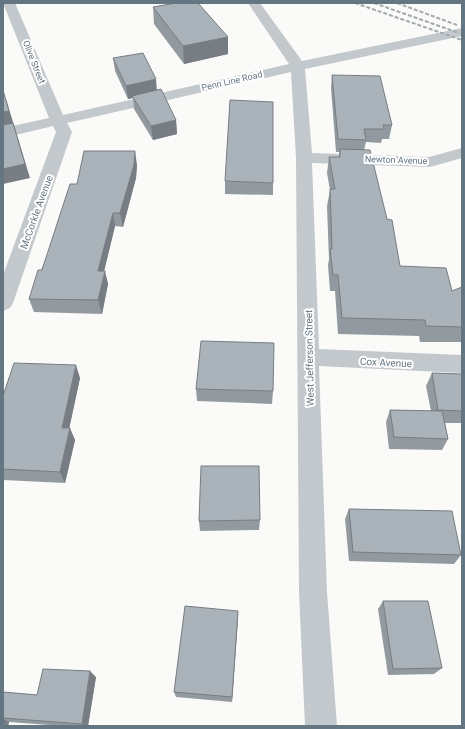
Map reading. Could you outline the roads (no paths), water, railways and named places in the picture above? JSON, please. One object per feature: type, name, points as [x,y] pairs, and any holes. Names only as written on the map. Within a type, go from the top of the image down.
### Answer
[{"type":"street","name":"Olive Street","points":[[9,3],[58,121]]},
{"type":"street","points":[[254,3],[298,66]]},
{"type":"street","name":"Penn Line Road","points":[[3,133],[298,66],[462,32]]},
{"type":"street","name":"West Jefferson Street","points":[[298,66],[304,158],[313,592],[321,726]]},
{"type":"street","name":"McCorkle Avenue","points":[[3,303],[64,132],[58,121]]},
{"type":"street","name":"Newton Avenue","points":[[304,158],[430,162],[462,153]]},
{"type":"street","name":"Cox Avenue","points":[[309,358],[462,364]]},
{"type":"railway","points":[[355,3],[462,40]]},
{"type":"railway","points":[[374,3],[459,33]]},
{"type":"railway","points":[[397,3],[457,25]]}]
